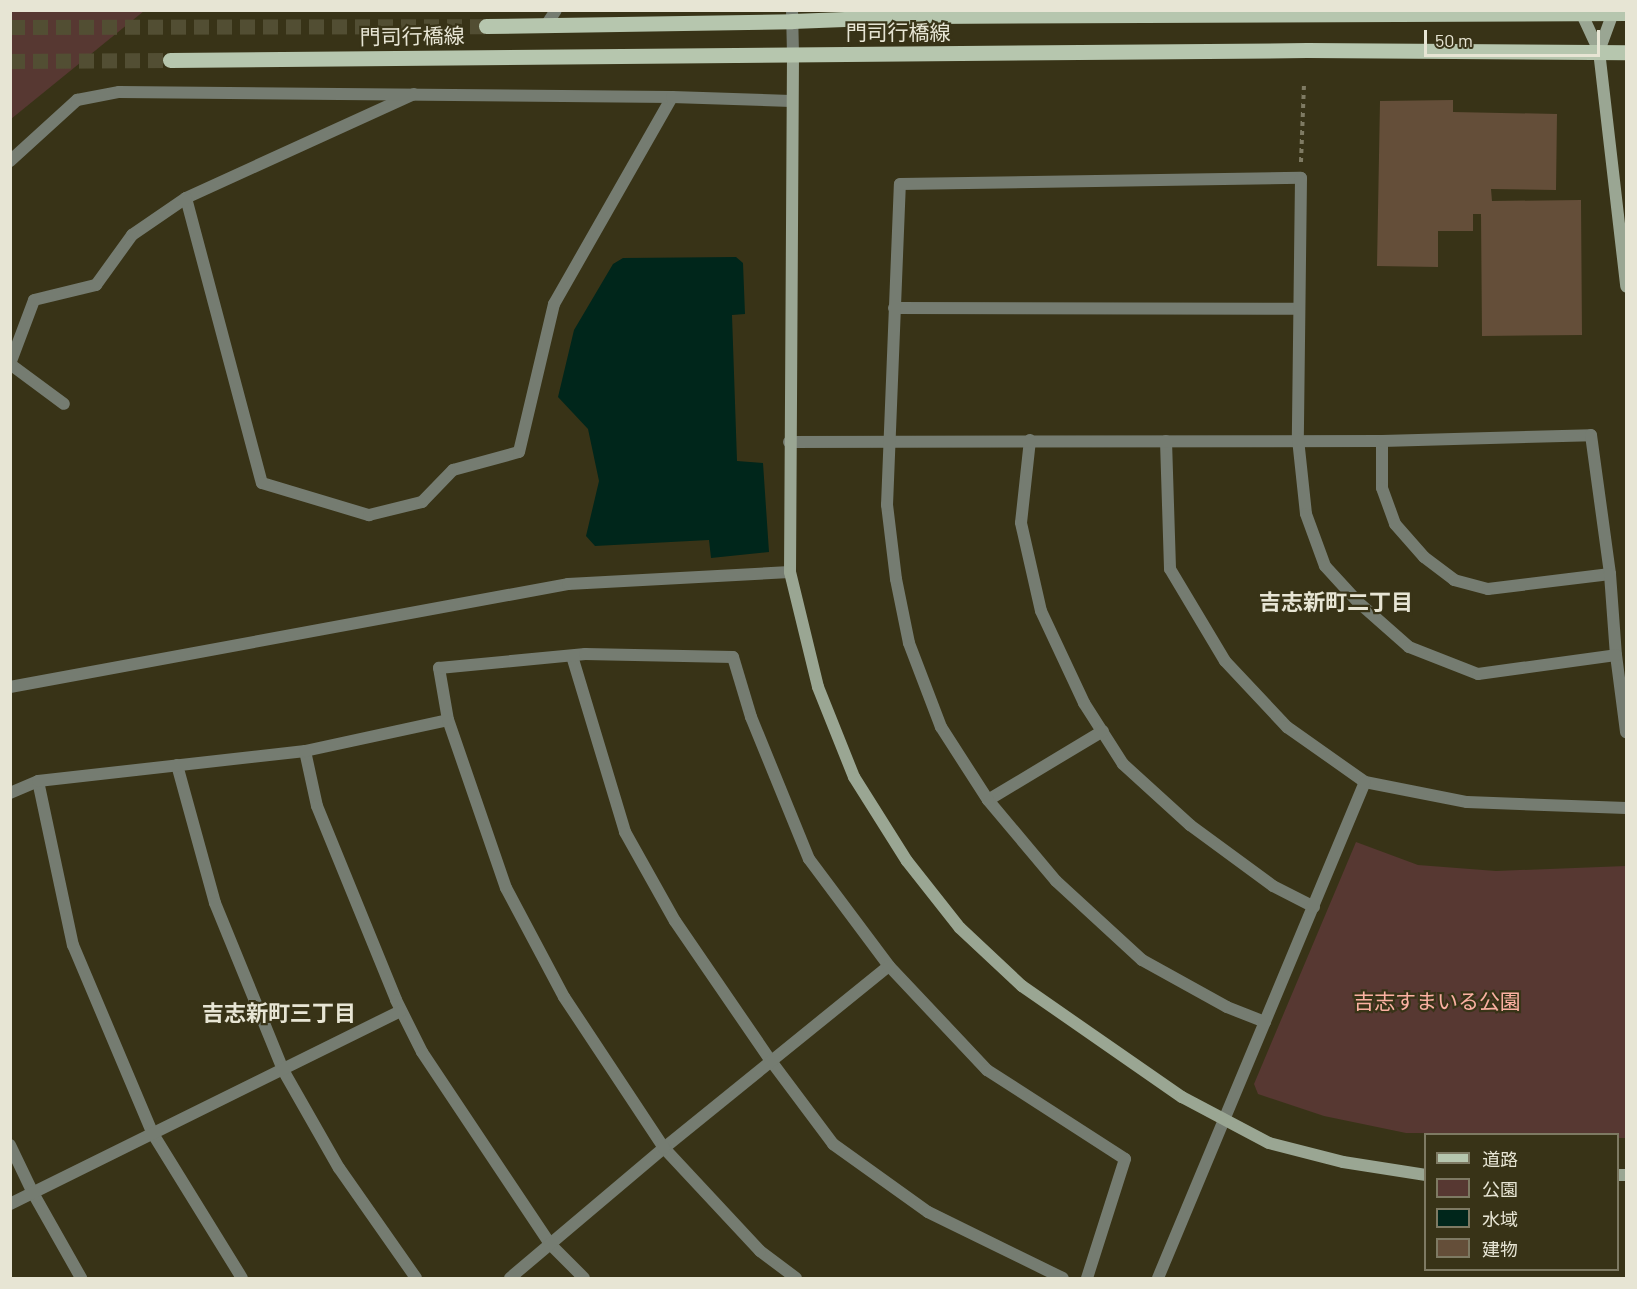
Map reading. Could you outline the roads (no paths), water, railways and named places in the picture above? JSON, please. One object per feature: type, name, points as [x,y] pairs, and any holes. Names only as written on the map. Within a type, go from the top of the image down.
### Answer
[{"type":"main road","name":"門司行橋線","points":[[486,26],[545,27],[792,16],[1618,12]]},
{"type":"main road","name":"門司行橋線","points":[[170,60],[793,54],[1626,51]]},
{"type":"street","points":[[545,27],[556,10]]},
{"type":"street","points":[[1581,12],[1599,51],[1626,286]]},
{"type":"street","points":[[1599,51],[1618,12]]},
{"type":"street","points":[[792,16],[790,572],[818,687],[854,777],[907,861],[960,928],[1022,986],[1182,1097],[1269,1143],[1342,1162],[1424,1175]]},
{"type":"street","points":[[10,161],[77,100],[108,93],[414,94],[791,100]]},
{"type":"street","points":[[64,404],[10,364],[34,300],[96,285],[132,235],[186,198],[414,94]]},
{"type":"street","points":[[186,198],[262,483],[369,515],[422,502],[453,470],[519,452],[554,304],[672,97]]},
{"type":"street","points":[[1265,1022],[1227,1007],[1142,960],[1056,881],[988,800],[941,727],[909,643],[887,505],[900,184],[1301,178],[1298,439],[1306,514],[1325,566],[1358,602],[1409,647],[1478,674],[1616,656]]},
{"type":"street","points":[[894,308],[1299,309]]},
{"type":"street","points":[[789,442],[1298,439],[1382,441],[1591,435],[1611,574],[1616,656],[1626,732]]},
{"type":"street","points":[[1030,441],[1021,523],[1041,611],[1084,703],[1123,764],[1190,825],[1273,886],[1314,907]]},
{"type":"street","points":[[1166,441],[1170,568],[1233,669],[1287,727],[1365,782],[1467,802],[1626,808]]},
{"type":"street","points":[[1382,441],[1382,488],[1395,524],[1424,557],[1454,580],[1488,589],[1611,574]]},
{"type":"street","points":[[10,687],[568,585],[790,572]]},
{"type":"street","points":[[572,656],[625,832],[675,921],[771,1061],[833,1144],[928,1212],[1063,1278]]},
{"type":"street","points":[[796,1278],[760,1251],[664,1148],[564,997],[506,888],[448,720],[439,668],[572,656],[733,657],[751,717],[809,859],[889,966],[987,1070],[1125,1159],[1087,1278]]},
{"type":"street","points":[[10,793],[38,781],[305,751],[448,720]]},
{"type":"street","points":[[988,800],[1103,731]]},
{"type":"street","points":[[305,751],[317,806],[401,1011],[422,1052],[550,1244],[584,1278]]},
{"type":"street","points":[[177,765],[215,903],[283,1070],[339,1168],[416,1278]]},
{"type":"street","points":[[38,781],[74,945],[153,1134],[242,1278]]},
{"type":"street","points":[[1158,1278],[1365,782]]},
{"type":"street","points":[[510,1278],[664,1148],[889,966]]},
{"type":"street","points":[[10,1204],[401,1011]]},
{"type":"street","points":[[10,1145],[33,1193],[81,1278]]},
{"type":"water","points":[[736,257],[743,263],[745,314],[732,315],[737,461],[763,463],[769,552],[711,558],[709,540],[595,546],[586,536],[599,481],[588,429],[558,397],[574,330],[613,264],[623,258]]},
{"type":"tunnel","points":[[10,27],[486,26]]},
{"type":"tunnel","points":[[10,61],[170,60]]},
{"type":"district","name":"吉志新町二丁目","points":[[1336,602]]},
{"type":"district","name":"吉志新町三丁目","points":[[279,1013]]},
{"type":"park label","name":"吉志すまいる公園","points":[[1437,1001]]}]
